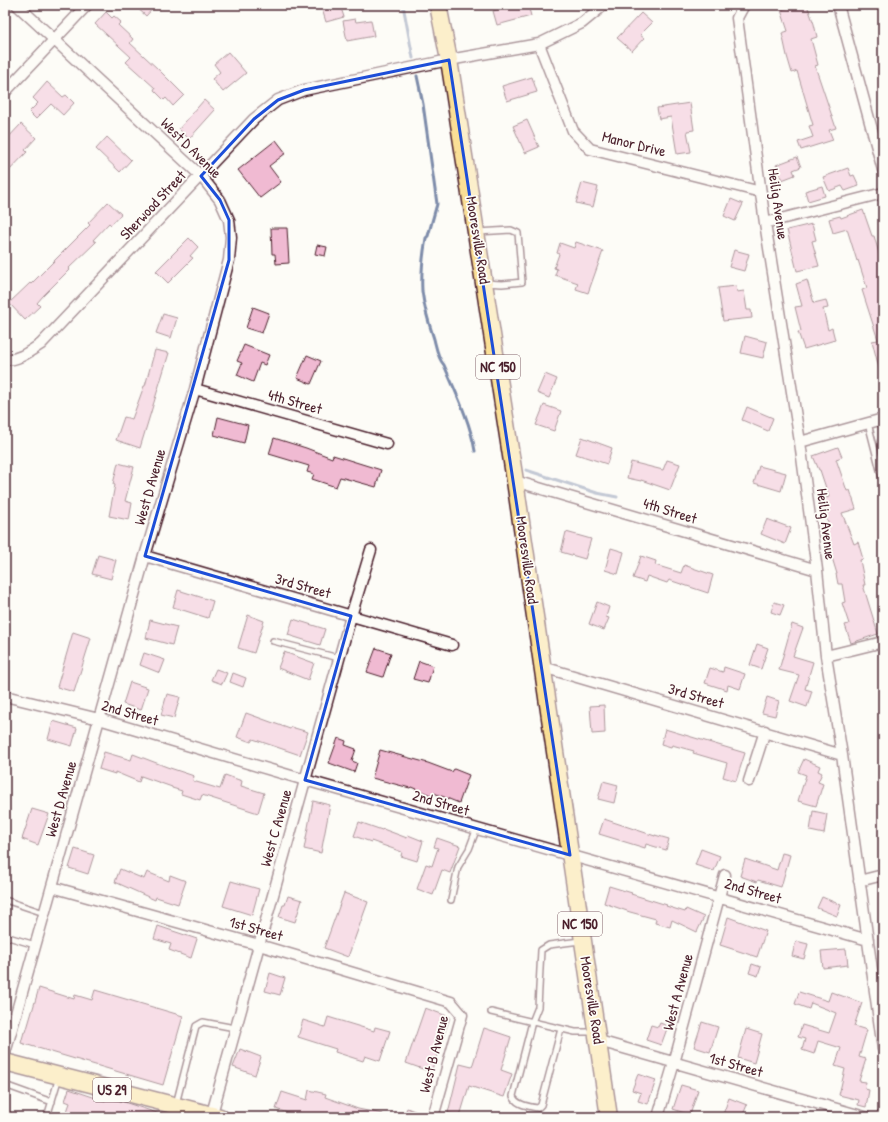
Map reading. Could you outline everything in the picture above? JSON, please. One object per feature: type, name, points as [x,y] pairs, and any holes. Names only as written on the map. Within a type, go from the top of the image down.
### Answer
[{"type":"main road","name":"Mooresville Road","points":[[438,5],[449,60],[515,481],[609,1117]]},
{"type":"main road","name":"US 29","points":[[5,1062],[214,1116]]},
{"type":"street","name":"West D Avenue","points":[[5,1053],[12,1022],[195,389],[230,260],[232,237],[229,220],[220,200],[201,176],[17,5]]},
{"type":"street","points":[[5,92],[87,5]]},
{"type":"street","name":"Sherwood Street","points":[[5,360],[14,360],[27,354],[41,344],[254,119],[278,100],[304,90],[449,60],[539,44],[582,23],[604,5]]},
{"type":"street","name":"Heilig Avenue","points":[[744,5],[737,18],[762,192],[765,223],[800,442],[817,570],[826,656],[842,755],[883,1049]]},
{"type":"street","points":[[838,5],[883,170]]},
{"type":"street","name":"Manor Drive","points":[[539,44],[573,131],[590,149],[762,192]]},
{"type":"street","points":[[765,223],[883,193]]},
{"type":"street","name":"4th Street","points":[[195,389],[387,444]]},
{"type":"street","points":[[800,442],[883,419]]},
{"type":"street","name":"4th Street","points":[[515,481],[817,570]]},
{"type":"street","name":"West C Avenue","points":[[214,1116],[235,1028],[258,945],[371,550]]},
{"type":"street","name":"3rd Street","points":[[146,556],[452,645]]},
{"type":"street","points":[[826,656],[883,642]]},
{"type":"street","name":"3rd Street","points":[[543,667],[765,731],[842,755]]},
{"type":"street","name":"2nd Street","points":[[5,696],[99,720],[305,780],[719,896],[868,940]]},
{"type":"street","points":[[749,781],[765,731]]},
{"type":"street","name":"West A Avenue","points":[[658,1117],[725,875]]},
{"type":"street","points":[[859,881],[883,875]]},
{"type":"street","name":"1st Street","points":[[52,887],[258,945],[451,1002]]},
{"type":"street","name":"West B Avenue","points":[[433,1117],[462,1015],[451,1002]]},
{"type":"street","name":"1st Street","points":[[598,1037],[674,1063],[865,1117]]},
{"type":"lane","points":[[476,233],[511,230],[518,233],[522,282],[502,284],[484,283]]},
{"type":"lane","points":[[868,423],[883,482]]},
{"type":"lane","points":[[273,641],[339,658]]},
{"type":"lane","points":[[451,900],[458,867],[469,849],[477,828]]},
{"type":"lane","points":[[5,900],[44,913]]},
{"type":"lane","points":[[5,936],[35,945]]},
{"type":"lane","points":[[561,1029],[541,1105],[538,1108],[534,1108],[518,1103],[513,1099],[513,1096],[532,1022],[538,1007],[541,950],[549,945],[583,940]]},
{"type":"lane","points":[[490,1012],[598,1037]]},
{"type":"lane","points":[[175,1105],[196,1026],[203,1022],[235,1028]]},
{"type":"lane","points":[[47,1117],[60,1076]]},
{"type":"lane","points":[[5,1085],[52,1102]]},
{"type":"highlighted area","points":[[449,60],[570,855],[305,780],[351,616],[145,556],[229,260],[229,220],[220,200],[201,176],[254,119],[278,100],[304,90]]},
{"type":"building","points":[[134,5],[156,5],[146,16]]},
{"type":"building","points":[[340,5],[344,17],[326,22],[322,9]]},
{"type":"building","points":[[515,5],[528,5],[531,16],[497,25],[493,11]]},
{"type":"building","points":[[795,5],[807,5],[814,24],[817,37],[811,39],[818,65],[815,66],[836,128],[829,130],[833,140],[801,150],[798,142],[813,137],[809,126],[813,125],[797,71],[792,73],[787,56],[782,33],[788,31],[781,10]]},
{"type":"building","points":[[106,12],[112,18],[114,16],[121,22],[118,25],[133,39],[130,43],[184,95],[173,106],[166,98],[164,100],[154,90],[155,88],[126,62],[131,57],[95,24]]},
{"type":"building","points":[[641,13],[652,23],[640,35],[644,38],[632,51],[617,38]]},
{"type":"building","points":[[355,19],[356,22],[371,20],[374,36],[347,41],[343,21]]},
{"type":"building","points":[[228,52],[246,73],[223,92],[212,79],[220,72],[214,64]]},
{"type":"building","points":[[532,77],[537,92],[507,101],[502,86]]},
{"type":"building","points":[[47,82],[63,97],[66,95],[74,103],[63,115],[51,104],[36,119],[29,112],[38,103],[33,98]]},
{"type":"building","points":[[204,100],[215,110],[189,139],[179,129]]},
{"type":"building","points":[[690,103],[694,130],[687,131],[691,152],[677,154],[671,117],[659,119],[657,108]]},
{"type":"building","points":[[527,120],[539,147],[525,153],[513,126]]},
{"type":"building","points":[[21,124],[36,138],[25,150],[27,152],[5,175],[5,141]]},
{"type":"building","points":[[107,137],[131,160],[120,172],[96,149]]},
{"type":"building","points":[[276,140],[286,153],[269,166],[281,182],[260,198],[238,170]]},
{"type":"building","points":[[797,157],[801,167],[793,170],[795,175],[782,180],[776,165]]},
{"type":"building","points":[[848,168],[851,176],[854,175],[859,186],[845,191],[842,186],[829,191],[823,177]]},
{"type":"building","points":[[582,183],[598,187],[593,207],[576,203]]},
{"type":"building","points":[[822,186],[825,196],[808,201],[805,191]]},
{"type":"building","points":[[731,199],[743,204],[735,221],[724,216]]},
{"type":"building","points":[[108,202],[121,214],[111,225],[109,223],[93,240],[96,242],[43,296],[37,303],[40,306],[25,320],[9,303],[30,283],[31,284],[90,225],[88,223]]},
{"type":"building","points":[[863,210],[872,236],[874,236],[883,267],[883,372],[880,372],[872,341],[878,340],[862,290],[867,288],[858,260],[857,261],[847,229],[833,233],[829,219],[840,216],[841,218]]},
{"type":"building","points":[[812,224],[816,240],[812,241],[819,266],[797,271],[787,230]]},
{"type":"building","points":[[271,228],[287,228],[289,263],[276,264],[275,254],[272,254]]},
{"type":"building","points":[[189,238],[198,247],[190,256],[193,258],[168,283],[156,271]]},
{"type":"building","points":[[576,242],[603,251],[588,293],[576,289],[578,283],[555,275],[557,269],[554,268],[559,254],[557,253],[560,243],[574,248]]},
{"type":"building","points":[[317,245],[327,247],[325,256],[315,254]]},
{"type":"building","points":[[734,250],[749,254],[744,271],[729,267]]},
{"type":"building","points":[[807,280],[814,303],[826,300],[828,308],[823,309],[828,330],[832,328],[835,340],[804,349],[798,332],[801,331],[795,307],[802,306],[796,284]]},
{"type":"building","points":[[736,286],[737,292],[744,291],[747,310],[751,310],[752,318],[723,321],[718,288]]},
{"type":"building","points":[[253,307],[269,313],[262,333],[246,328]]},
{"type":"building","points":[[163,314],[177,318],[171,338],[156,333]]},
{"type":"building","points":[[745,336],[767,342],[763,358],[741,353]]},
{"type":"building","points":[[244,345],[269,355],[265,365],[260,363],[253,382],[237,375],[242,363],[237,361]]},
{"type":"building","points":[[155,350],[169,353],[140,448],[116,440],[124,417],[132,419],[145,386]]},
{"type":"building","points":[[307,355],[321,361],[311,384],[297,378]]},
{"type":"building","points":[[545,374],[557,379],[549,398],[537,393]]},
{"type":"building","points":[[544,405],[561,411],[554,431],[536,425]]},
{"type":"building","points":[[747,407],[773,418],[768,431],[742,420]]},
{"type":"building","points":[[218,417],[248,425],[244,443],[214,435]]},
{"type":"building","points":[[582,437],[612,448],[607,464],[576,454]]},
{"type":"building","points":[[274,438],[332,458],[333,455],[381,470],[376,487],[340,477],[336,487],[312,479],[314,474],[307,472],[309,466],[269,454]]},
{"type":"building","points":[[838,447],[842,457],[836,459],[847,491],[850,490],[856,509],[842,513],[854,544],[858,542],[863,559],[860,560],[865,585],[863,585],[878,634],[851,643],[845,625],[849,624],[842,603],[845,602],[842,584],[838,584],[837,574],[830,551],[833,550],[823,525],[828,523],[820,500],[829,497],[820,470],[813,456]]},
{"type":"building","points":[[667,460],[680,464],[670,490],[641,480],[627,478],[631,462],[663,470]]},
{"type":"building","points":[[118,463],[134,467],[125,501],[132,503],[129,520],[109,516],[115,485],[113,484]]},
{"type":"building","points":[[759,466],[786,473],[781,491],[754,483]]},
{"type":"building","points":[[767,519],[791,528],[785,544],[761,534]]},
{"type":"building","points":[[566,532],[591,539],[585,559],[561,552]]},
{"type":"building","points":[[611,548],[624,552],[618,574],[605,570]]},
{"type":"building","points":[[98,555],[116,560],[111,579],[92,574]]},
{"type":"building","points":[[641,556],[656,561],[655,565],[681,573],[684,565],[713,575],[708,593],[669,580],[667,583],[647,576],[645,582],[633,578]]},
{"type":"building","points":[[178,590],[213,601],[208,618],[173,607]]},
{"type":"building","points":[[597,602],[609,607],[606,617],[609,618],[604,630],[589,624]]},
{"type":"building","points":[[774,602],[784,605],[780,615],[771,612]]},
{"type":"building","points":[[248,615],[264,621],[254,653],[238,648]]},
{"type":"building","points":[[293,619],[325,629],[320,645],[288,635]]},
{"type":"building","points":[[150,620],[177,627],[172,645],[146,638]]},
{"type":"building","points":[[792,624],[803,628],[793,656],[813,662],[805,689],[812,691],[807,707],[790,701],[799,675],[779,670]]},
{"type":"building","points":[[73,632],[91,638],[74,692],[57,687]]},
{"type":"building","points":[[757,644],[768,648],[761,669],[750,665]]},
{"type":"building","points":[[376,648],[391,653],[383,677],[367,672]]},
{"type":"building","points":[[284,652],[314,663],[308,680],[278,668]]},
{"type":"building","points":[[144,653],[165,660],[160,673],[140,665]]},
{"type":"building","points":[[419,661],[433,666],[428,683],[413,679]]},
{"type":"building","points":[[724,667],[745,674],[740,689],[728,685],[727,690],[705,683],[710,668],[723,672]]},
{"type":"building","points":[[216,669],[227,673],[222,684],[211,680]]},
{"type":"building","points":[[233,673],[246,678],[243,687],[230,682]]},
{"type":"building","points":[[130,682],[148,688],[141,710],[123,704]]},
{"type":"building","points":[[167,694],[180,697],[174,718],[161,715]]},
{"type":"building","points":[[767,697],[779,701],[775,716],[762,713]]},
{"type":"building","points":[[604,705],[605,733],[592,734],[590,706]]},
{"type":"building","points":[[246,713],[290,729],[291,727],[308,732],[300,755],[253,739],[251,742],[237,737]]},
{"type":"building","points":[[53,721],[77,728],[72,746],[48,739]]},
{"type":"building","points":[[665,729],[745,753],[736,781],[723,777],[727,763],[693,753],[694,751],[672,745],[671,747],[661,744]]},
{"type":"building","points":[[338,738],[346,741],[345,745],[356,749],[352,761],[357,763],[354,772],[329,763]]},
{"type":"building","points":[[380,750],[428,763],[452,772],[454,769],[469,775],[459,803],[434,793],[433,796],[411,787],[372,778]]},
{"type":"building","points":[[104,752],[131,760],[133,754],[194,776],[193,781],[220,789],[225,775],[242,781],[241,786],[264,793],[258,813],[202,795],[200,800],[181,794],[182,791],[141,776],[139,782],[115,772],[115,774],[99,769]]},
{"type":"building","points":[[804,759],[820,766],[818,771],[822,773],[818,782],[823,784],[816,806],[798,801],[806,775],[798,772]]},
{"type":"building","points":[[603,781],[618,785],[614,803],[598,799]]},
{"type":"building","points":[[313,801],[330,805],[321,853],[304,849]]},
{"type":"building","points":[[32,809],[49,814],[38,845],[22,839]]},
{"type":"building","points":[[813,811],[827,814],[824,834],[810,831]]},
{"type":"building","points":[[604,819],[655,836],[669,839],[666,850],[646,844],[645,848],[599,834]]},
{"type":"building","points":[[359,822],[407,838],[408,835],[423,841],[417,861],[401,856],[402,852],[354,836]]},
{"type":"building","points":[[437,838],[460,846],[450,873],[442,870],[433,895],[417,889],[426,864],[432,866],[438,848],[434,847]]},
{"type":"building","points":[[75,849],[94,855],[88,874],[69,868]]},
{"type":"building","points":[[701,849],[720,856],[714,871],[695,865]]},
{"type":"building","points":[[782,853],[790,855],[781,887],[758,880],[757,882],[740,876],[745,859],[777,870]]},
{"type":"building","points":[[120,869],[144,879],[147,872],[169,881],[170,875],[186,881],[178,904],[156,897],[155,900],[115,882]]},
{"type":"building","points":[[231,881],[259,889],[252,915],[223,906]]},
{"type":"building","points":[[609,886],[685,912],[686,909],[704,917],[697,932],[672,920],[670,927],[655,923],[656,919],[604,903]]},
{"type":"building","points":[[344,893],[368,902],[348,957],[324,948]]},
{"type":"building","points":[[288,896],[302,900],[295,922],[279,917]]},
{"type":"building","points":[[822,897],[841,905],[837,916],[817,908]]},
{"type":"building","points":[[728,917],[766,931],[757,957],[720,945]]},
{"type":"building","points":[[158,926],[197,939],[191,958],[169,950],[171,944],[154,939]]},
{"type":"building","points":[[796,941],[808,944],[804,959],[792,956]]},
{"type":"building","points":[[846,949],[848,965],[823,968],[821,951]]},
{"type":"building","points":[[752,964],[761,967],[758,976],[749,973]]},
{"type":"building","points":[[270,973],[285,978],[280,995],[265,991]]},
{"type":"building","points":[[39,988],[74,999],[75,995],[92,1000],[95,990],[183,1016],[163,1085],[21,1043],[24,1032],[26,1032]]},
{"type":"building","points":[[799,992],[828,1001],[831,992],[862,1003],[854,1026],[867,1030],[859,1057],[866,1059],[859,1081],[866,1082],[865,1089],[869,1090],[866,1107],[858,1105],[859,1100],[839,1095],[845,1069],[835,1066],[841,1048],[818,1041],[814,1054],[802,1050],[805,1039],[798,1037],[802,1025],[829,1033],[836,1013],[811,1003],[809,1009],[795,1004]]},
{"type":"building","points":[[425,1008],[450,1017],[431,1072],[406,1063]]},
{"type":"building","points":[[328,1017],[374,1031],[375,1027],[390,1031],[380,1061],[365,1056],[363,1061],[335,1052],[336,1049],[298,1037],[303,1020],[325,1027]]},
{"type":"building","points":[[702,1022],[718,1027],[710,1052],[694,1047]]},
{"type":"building","points":[[660,1023],[668,1026],[661,1045],[646,1040],[651,1025],[658,1027]]},
{"type":"building","points":[[484,1028],[511,1037],[501,1070],[512,1074],[504,1097],[469,1086],[460,1116],[448,1113],[460,1064],[472,1067]]},
{"type":"building","points":[[746,1029],[762,1034],[754,1063],[738,1058]]},
{"type":"building","points":[[240,1049],[261,1057],[255,1075],[233,1067]]},
{"type":"building","points":[[638,1074],[656,1080],[648,1104],[638,1101],[641,1093],[632,1090]]},
{"type":"building","points":[[681,1085],[698,1090],[690,1115],[673,1109]]},
{"type":"building","points":[[69,1089],[105,1101],[106,1098],[121,1101],[163,1115],[162,1117],[65,1117],[70,1103],[65,1101]]},
{"type":"building","points":[[309,1090],[326,1094],[325,1097],[358,1109],[383,1114],[383,1117],[299,1117],[276,1109],[282,1092],[307,1100]]},
{"type":"building","points":[[729,1098],[747,1105],[742,1117],[722,1117]]},
{"type":"building","points":[[407,1108],[427,1116],[427,1117],[403,1117]]},
{"type":"waterway","points":[[403,5],[413,58]]},
{"type":"waterway","points":[[417,76],[423,104],[437,204],[428,236],[426,238],[423,257],[422,291],[427,315],[440,360],[444,365],[462,407],[470,429],[475,451]]},
{"type":"waterway","points":[[526,470],[597,493],[617,497]]}]
